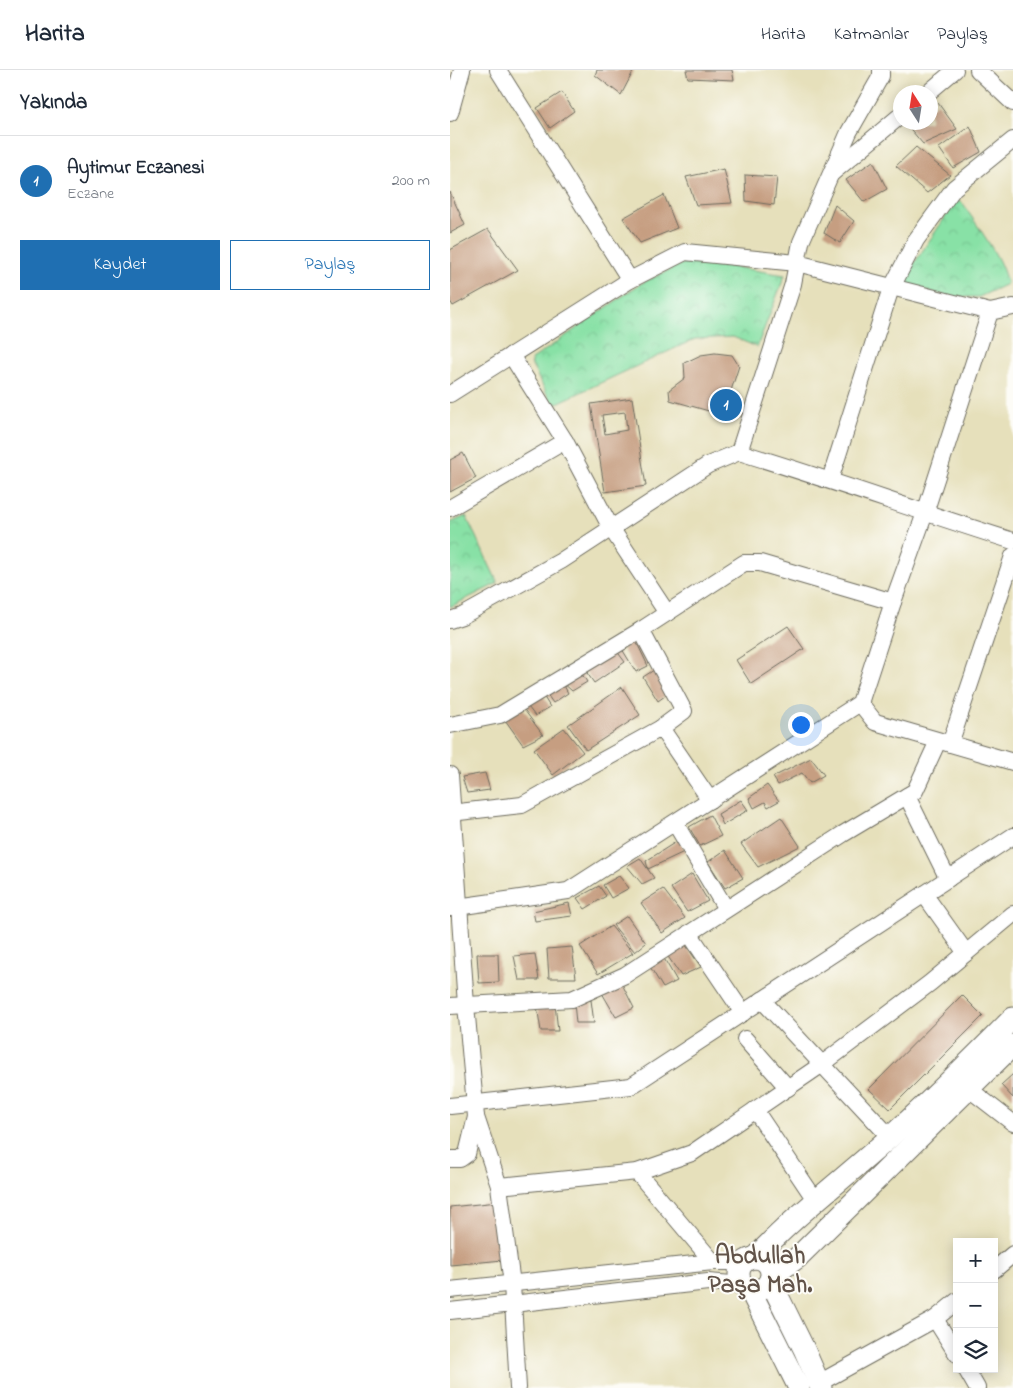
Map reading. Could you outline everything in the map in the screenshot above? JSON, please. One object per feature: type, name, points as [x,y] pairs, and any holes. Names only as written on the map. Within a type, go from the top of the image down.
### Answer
[{"type":"main road","points":[[804,1386],[746,1287],[740,1280],[740,1268],[890,1138],[1013,1018]]},
{"type":"main road","points":[[746,1287],[762,1288],[770,1278],[797,1258],[1013,1045]]},
{"type":"main road","points":[[750,1260],[767,1262],[770,1267],[770,1278],[804,1349],[804,1386]]},
{"type":"street","points":[[450,113],[462,70]]},
{"type":"street","points":[[498,70],[630,280]]},
{"type":"street","points":[[739,452],[792,284],[801,242],[849,132],[881,76],[881,70]]},
{"type":"street","points":[[937,85],[955,70]]},
{"type":"street","points":[[978,70],[1013,104]]},
{"type":"street","points":[[830,174],[893,122]]},
{"type":"street","points":[[830,480],[892,287],[916,240],[950,193],[1013,140]]},
{"type":"street","points":[[450,394],[630,280],[686,252],[797,263],[990,312],[1013,307]]},
{"type":"street","points":[[455,908],[568,891],[860,703],[925,513],[990,312]]},
{"type":"street","points":[[511,355],[565,441],[612,528],[667,613]]},
{"type":"street","points":[[450,508],[565,441]]},
{"type":"street","points":[[450,620],[462,616],[561,561],[708,465],[739,452],[1013,541]]},
{"type":"street","points":[[458,1005],[572,999],[625,975],[842,834],[915,791],[944,742],[1013,556]]},
{"type":"street","points":[[450,725],[500,715],[641,630],[744,563],[760,563],[893,602]]},
{"type":"street","points":[[451,813],[522,805],[661,728],[684,711],[641,630]]},
{"type":"street","points":[[860,703],[875,722],[1013,762]]},
{"type":"street","points":[[661,728],[710,800]]},
{"type":"street","points":[[450,775],[458,1005],[476,1109],[499,1186],[512,1284],[518,1388]]},
{"type":"street","points":[[907,796],[948,879]]},
{"type":"street","points":[[675,823],[726,909]]},
{"type":"street","points":[[450,1106],[476,1109],[631,1086],[1013,836]]},
{"type":"street","points":[[924,894],[966,953]]},
{"type":"street","points":[[499,1186],[637,1172],[692,1153],[821,1065],[930,983],[1013,914]]},
{"type":"street","points":[[689,933],[742,1013]]},
{"type":"street","points":[[762,1000],[890,1138]]},
{"type":"street","points":[[745,1039],[788,1088]]},
{"type":"street","points":[[969,1089],[1013,1123]]},
{"type":"street","points":[[450,1160],[467,1154],[476,1109]]},
{"type":"street","points":[[755,1110],[816,1201]]},
{"type":"street","points":[[637,1172],[713,1262]]},
{"type":"street","points":[[998,1267],[1013,1254]]},
{"type":"street","points":[[450,1290],[713,1262],[750,1260]]},
{"type":"street","points":[[450,1311],[708,1282],[746,1287]]},
{"type":"street","points":[[804,1386],[935,1318],[953,1304]]},
{"type":"street","points":[[935,1318],[953,1347]]},
{"type":"street","points":[[968,1373],[977,1388]]},
{"type":"green space","points":[[956,201],[961,201],[988,242],[1000,263],[1007,284],[979,297],[951,297],[905,285],[905,277]]},
{"type":"green space","points":[[690,260],[785,275],[757,347],[733,337],[695,339],[553,405],[532,366],[531,360],[640,284]]},
{"type":"green space","points":[[466,516],[498,583],[450,607],[450,523]]},
{"type":"building","points":[[597,70],[634,70],[621,95],[595,75]]},
{"type":"building","points":[[686,70],[732,70],[734,80],[688,78]]},
{"type":"building","points":[[562,92],[574,111],[550,128],[537,108]]},
{"type":"building","points":[[938,103],[957,129],[923,144],[911,130],[938,130]]},
{"type":"building","points":[[970,126],[981,152],[953,168],[939,148]]},
{"type":"building","points":[[916,147],[950,175],[927,193],[896,166]]},
{"type":"building","points":[[873,161],[887,189],[864,202],[846,180]]},
{"type":"building","points":[[724,169],[732,203],[696,205],[686,177]]},
{"type":"building","points":[[745,175],[777,177],[774,205],[746,201]]},
{"type":"building","points":[[450,192],[465,225],[450,233]]},
{"type":"building","points":[[664,195],[677,228],[640,243],[623,218]]},
{"type":"building","points":[[835,205],[854,221],[840,243],[824,233]]},
{"type":"building","points":[[488,229],[518,270],[453,306],[450,301],[450,250]]},
{"type":"building","points":[[715,353],[732,355],[739,366],[723,415],[670,400],[669,390],[685,378],[684,363],[701,355]]},
{"type":"building","points":[[632,398],[646,486],[605,492],[591,404]],"holes":[[[625,412],[627,430],[605,434],[602,415]]]},
{"type":"building","points":[[463,453],[476,478],[450,492],[450,460]]},
{"type":"building","points":[[788,626],[804,649],[751,684],[736,660]]},
{"type":"building","points":[[635,639],[648,666],[636,672],[622,649]]},
{"type":"building","points":[[616,650],[625,662],[594,683],[585,670]]},
{"type":"building","points":[[654,670],[669,693],[658,701],[643,677]]},
{"type":"building","points":[[580,671],[587,682],[572,691],[562,682]]},
{"type":"building","points":[[562,682],[568,693],[553,703],[546,693]]},
{"type":"building","points":[[622,687],[640,715],[586,750],[568,725]]},
{"type":"building","points":[[542,694],[550,707],[535,716],[525,703]]},
{"type":"building","points":[[522,707],[543,735],[523,745],[503,717]]},
{"type":"building","points":[[564,728],[583,752],[553,775],[534,749]]},
{"type":"building","points":[[811,758],[824,775],[810,783],[802,773],[778,785],[773,777]]},
{"type":"building","points":[[485,773],[490,790],[467,793],[462,777]]},
{"type":"building","points":[[767,785],[779,801],[768,807],[765,802],[754,808],[749,798]]},
{"type":"building","points":[[741,800],[748,810],[723,825],[718,814]]},
{"type":"building","points":[[710,815],[721,836],[700,846],[689,827]]},
{"type":"building","points":[[781,817],[800,846],[758,867],[741,844]]},
{"type":"building","points":[[679,840],[686,851],[648,869],[646,861]]},
{"type":"building","points":[[725,850],[743,878],[725,888],[708,862]]},
{"type":"building","points":[[640,858],[654,878],[642,884],[627,866]]},
{"type":"building","points":[[692,874],[708,901],[687,912],[671,888]]},
{"type":"building","points":[[619,876],[629,888],[611,898],[603,885]]},
{"type":"building","points":[[599,886],[606,896],[585,909],[577,898]]},
{"type":"building","points":[[663,889],[685,918],[662,933],[641,903]]},
{"type":"building","points":[[569,903],[572,916],[535,921],[533,911]]},
{"type":"building","points":[[627,916],[646,943],[635,952],[613,925]]},
{"type":"building","points":[[611,926],[633,953],[598,974],[580,946]]},
{"type":"building","points":[[685,944],[701,967],[681,976],[667,955]]},
{"type":"building","points":[[572,947],[576,978],[549,978],[547,949]]},
{"type":"building","points":[[477,954],[498,954],[499,982],[479,983]]},
{"type":"building","points":[[535,954],[539,980],[519,980],[514,956]]},
{"type":"building","points":[[662,955],[677,981],[663,988],[649,965]]},
{"type":"building","points":[[621,982],[634,1008],[616,1017],[602,993]]},
{"type":"building","points":[[962,995],[983,1016],[890,1109],[869,1089]]},
{"type":"building","points":[[591,1000],[594,1023],[576,1023],[574,1003]]},
{"type":"building","points":[[555,1004],[558,1031],[541,1031],[537,1006]]},
{"type":"building","points":[[1013,1074],[1013,1098],[1001,1085]]},
{"type":"building","points":[[498,1202],[503,1260],[450,1265],[450,1207]]},
{"type":"place","name":"Aytimur Eczanesi","points":[[726,405]]},
{"type":"district","name":"Abdullah Paşa Mah.","points":[[760,1272]]}]
